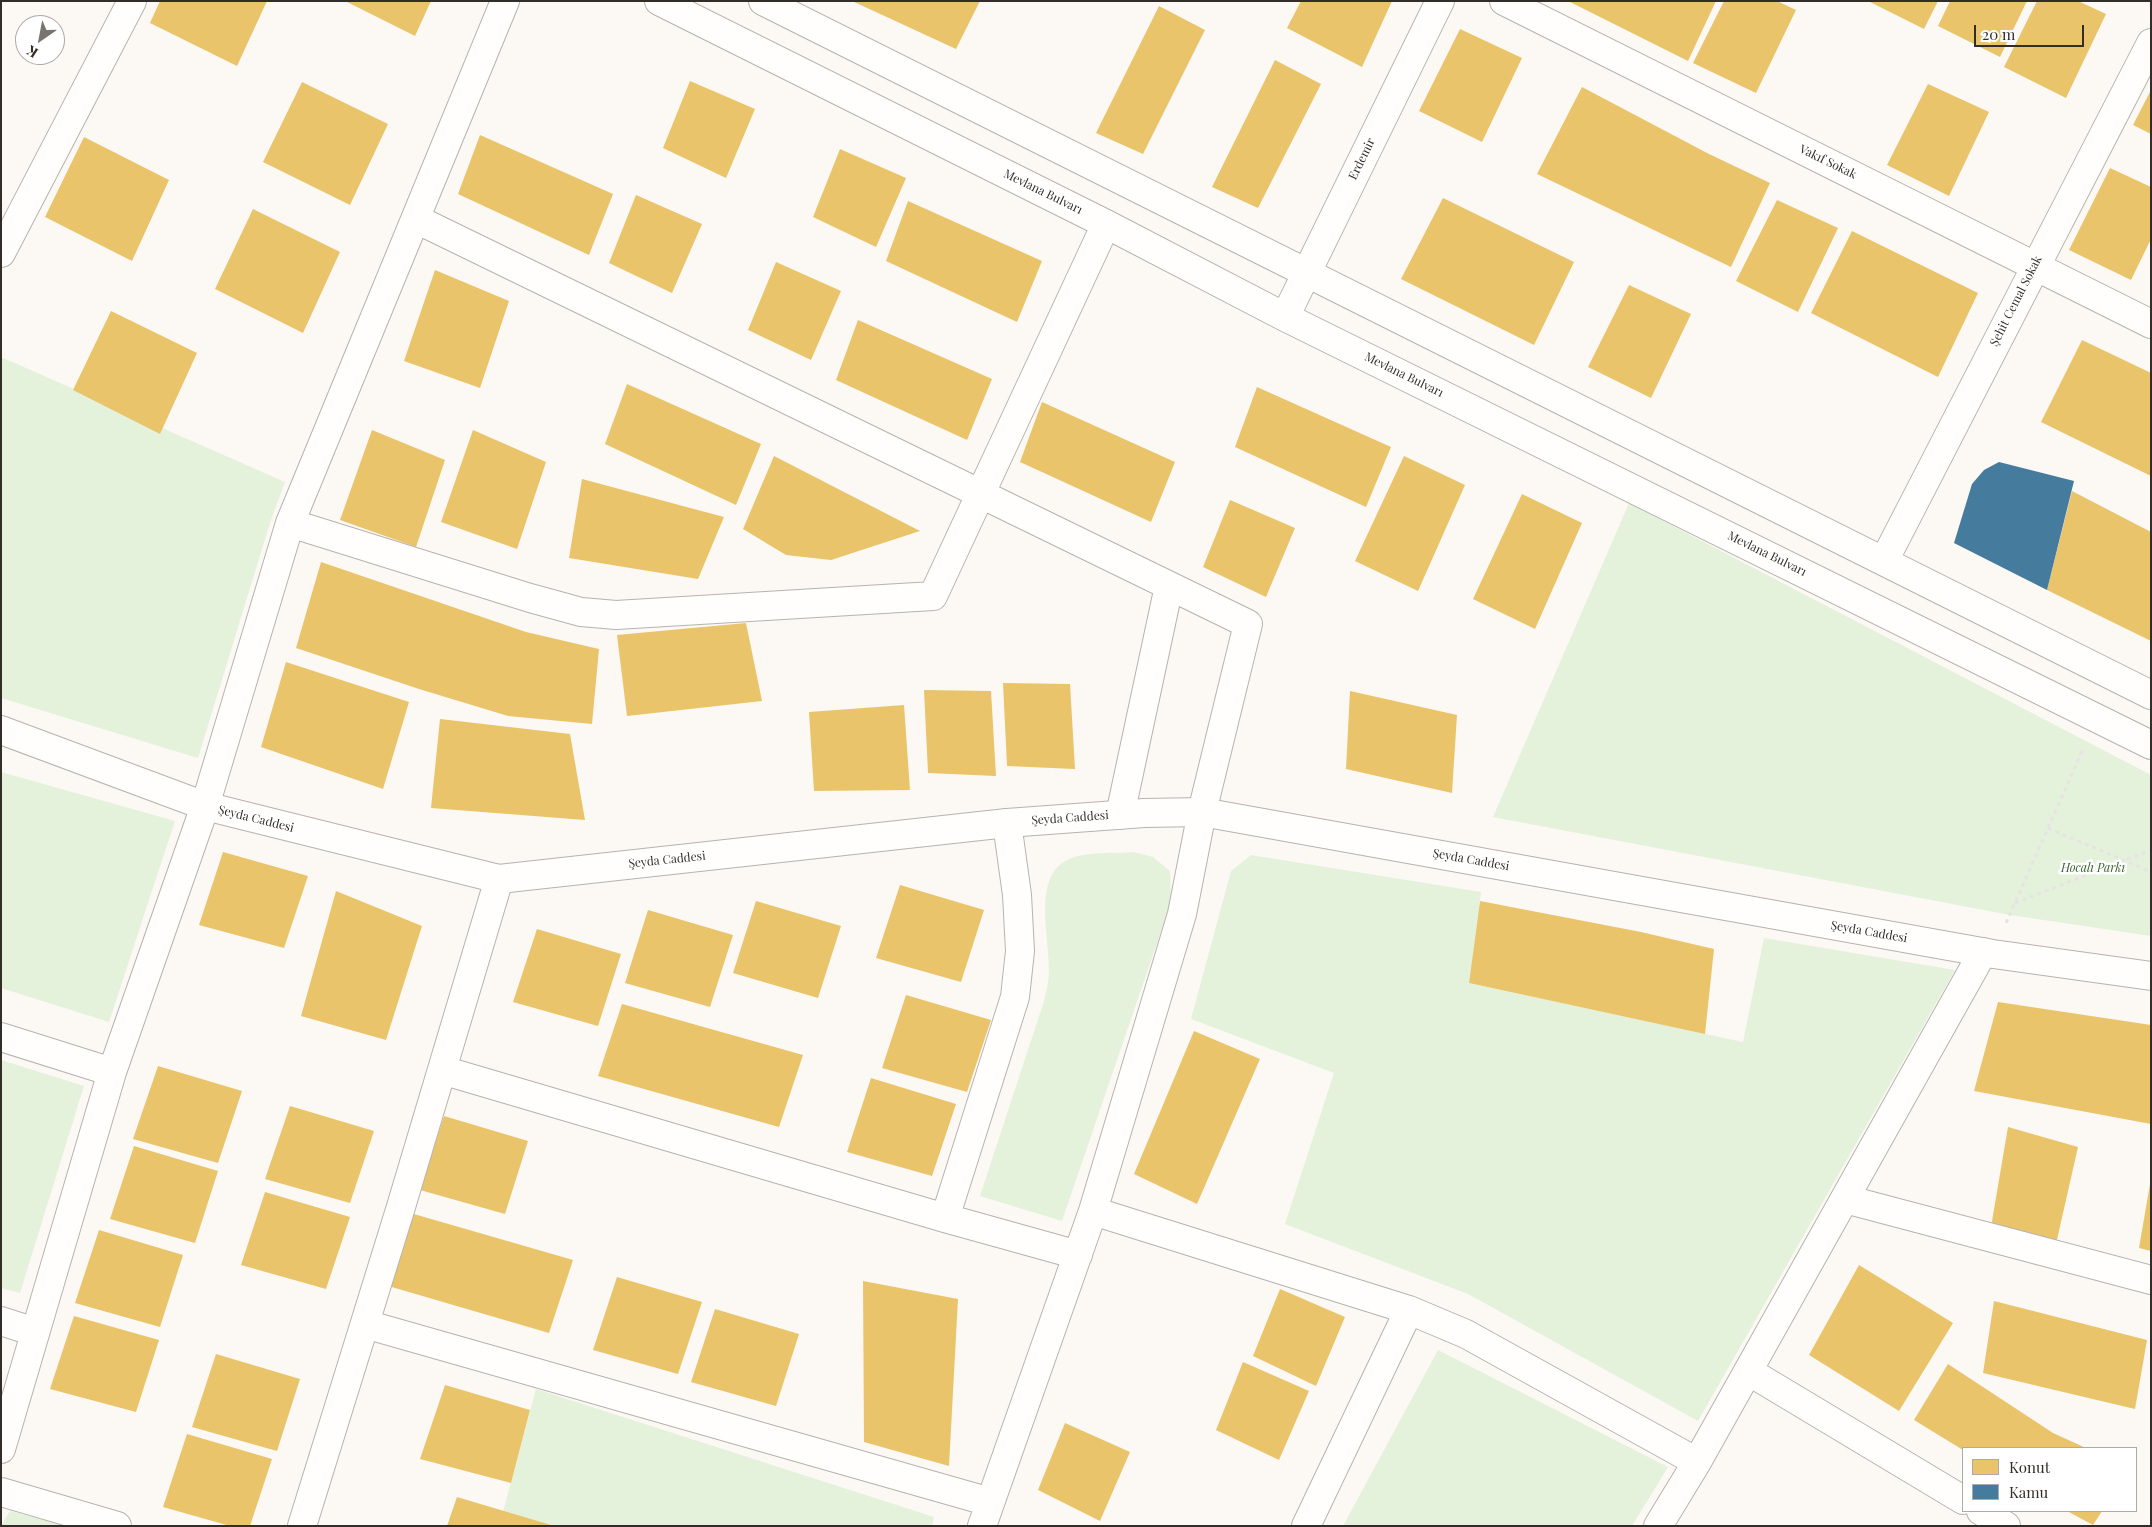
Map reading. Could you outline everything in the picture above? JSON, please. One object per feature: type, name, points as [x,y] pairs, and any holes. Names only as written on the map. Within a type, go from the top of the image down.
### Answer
[{"type":"street","points":[[1,253],[132,1]]},
{"type":"street","points":[[1,1449],[112,1072],[205,806],[290,523],[504,1]]},
{"type":"street","name":"Mevlana Bulvarı","points":[[659,1],[1106,224],[1285,317],[2151,745]]},
{"type":"street","points":[[763,1],[2151,695]]},
{"type":"street","name":"Erdemir","points":[[1285,317],[1440,1]]},
{"type":"street","name":"Vakıf Sokak","points":[[1504,1],[2151,324]]},
{"type":"street","name":"Şehit Cemal Sokak","points":[[1884,561],[2034,265],[2151,43]]},
{"type":"street","points":[[365,1324],[986,1514],[1093,1211],[1182,914],[1202,812],[1248,624],[981,496],[416,219]]},
{"type":"street","points":[[290,523],[530,598],[581,612],[616,615],[933,596],[1106,224]]},
{"type":"street","points":[[1120,815],[1169,586]]},
{"type":"street","name":"Şeyda Caddesi","points":[[1,730],[205,806],[499,879],[1007,823],[1120,815],[1202,812],[1988,953],[2151,976]]},
{"type":"street","points":[[945,1218],[1004,1038],[1014,997],[1020,951],[1017,895],[1007,823]]},
{"type":"street","points":[[302,1526],[499,879]]},
{"type":"street","points":[[1658,1526],[1697,1462],[1845,1199],[1988,953]]},
{"type":"street","points":[[1,1037],[112,1072]]},
{"type":"street","points":[[442,1070],[945,1218],[1078,1255]]},
{"type":"street","points":[[1845,1199],[2151,1280]]},
{"type":"street","points":[[1093,1211],[1409,1310],[1466,1334],[1697,1462]]},
{"type":"street","points":[[1306,1526],[1409,1310]]},
{"type":"street","points":[[1,1321],[35,1332]]},
{"type":"street","points":[[1748,1371],[1962,1499]]},
{"type":"street","points":[[1,1492],[117,1526]]},
{"type":"street","points":[[1983,1512],[2006,1526]]},
{"type":"path","points":[[1988,953],[2015,904],[2097,718]]},
{"type":"path","points":[[2048,828],[2151,872]]},
{"type":"path","points":[[2015,904],[2151,850]]},
{"type":"green space","points":[[1,357],[285,482],[270,523],[198,758],[1,698]]},
{"type":"green space","name":"Hocalı Parkı","points":[[1629,503],[2151,775],[2151,936],[2010,915],[1493,817]]},
{"type":"green space","points":[[1,772],[175,821],[109,1022],[1,988]]},
{"type":"green space","points":[[1133,852],[1153,857],[1170,871],[1171,902],[1062,1221],[980,1196],[1046,994],[1049,959],[1045,914],[1048,885],[1053,873],[1061,864],[1077,856]]},
{"type":"green space","points":[[1251,855],[1481,892],[1469,983],[1743,1042],[1764,938],[1955,970],[1698,1421],[1468,1294],[1285,1224],[1334,1073],[1191,1019],[1231,871]]},
{"type":"green space","points":[[1,1060],[84,1086],[20,1293],[1,1288]]},
{"type":"green space","points":[[1438,1350],[1668,1467],[1632,1526],[1343,1526]]},
{"type":"green space","points":[[536,1389],[934,1517],[932,1526],[552,1526],[503,1512]]},
{"type":"green space","points":[[10,1511],[65,1526],[1,1526]]},
{"type":"building: Konut","points":[[160,1],[267,1],[237,66],[150,23]]},
{"type":"building: Konut","points":[[345,1],[431,1],[415,36]]},
{"type":"building: Konut","points":[[852,1],[980,1],[956,49]]},
{"type":"building: Konut","points":[[1301,1],[1392,1],[1362,67],[1287,28]]},
{"type":"building: Konut","points":[[1568,1],[1716,1],[1688,61]]},
{"type":"building: Konut","points":[[1724,1],[1777,1],[1796,10],[1756,93],[1693,63]]},
{"type":"building: Konut","points":[[1868,1],[1938,1],[1924,29]]},
{"type":"building: Konut","points":[[1950,1],[2027,1],[2000,57],[1938,26]]},
{"type":"building: Konut","points":[[2037,1],[2078,1],[2106,14],[2066,98],[2004,67]]},
{"type":"building: Konut","points":[[1159,6],[1205,30],[1143,154],[1096,133]]},
{"type":"building: Konut","points":[[1460,29],[1522,58],[1482,142],[1419,111]]},
{"type":"building: Konut","points":[[1275,60],[1321,84],[1258,208],[1212,187]]},
{"type":"building: Konut","points":[[690,81],[755,109],[726,178],[663,148]]},
{"type":"building: Konut","points":[[302,82],[388,124],[350,205],[263,162]]},
{"type":"building: Konut","points":[[1928,84],[1989,112],[1949,196],[1887,165]]},
{"type":"building: Konut","points":[[1582,87],[1709,154],[1770,183],[1731,267],[1537,174]]},
{"type":"building: Konut","points":[[2151,90],[2151,134],[2133,125]]},
{"type":"building: Konut","points":[[480,135],[613,194],[589,255],[458,194]]},
{"type":"building: Konut","points":[[84,137],[169,180],[132,261],[45,217]]},
{"type":"building: Konut","points":[[840,149],[906,178],[876,247],[813,217]]},
{"type":"building: Konut","points":[[2110,168],[2151,187],[2151,239],[2131,280],[2069,250]]},
{"type":"building: Konut","points":[[636,195],[702,224],[672,293],[609,263]]},
{"type":"building: Konut","points":[[1443,198],[1574,262],[1534,345],[1401,279]]},
{"type":"building: Konut","points":[[1777,200],[1838,228],[1798,312],[1736,281]]},
{"type":"building: Konut","points":[[908,201],[1042,261],[1017,322],[886,261]]},
{"type":"building: Konut","points":[[253,209],[340,252],[303,333],[215,289]]},
{"type":"building: Konut","points":[[1852,231],[1978,293],[1938,377],[1811,313]]},
{"type":"building: Konut","points":[[776,262],[841,291],[811,360],[748,330]]},
{"type":"building: Konut","points":[[435,270],[509,301],[480,388],[404,361]]},
{"type":"building: Konut","points":[[1629,285],[1691,314],[1651,398],[1588,367]]},
{"type":"building: Konut","points":[[111,311],[197,353],[160,434],[73,390]]},
{"type":"building: Konut","points":[[858,320],[992,379],[967,440],[836,380]]},
{"type":"building: Konut","points":[[2082,340],[2151,373],[2151,476],[2041,422]]},
{"type":"building: Konut","points":[[627,384],[761,444],[736,505],[605,444]]},
{"type":"building: Konut","points":[[1257,387],[1391,447],[1366,507],[1235,447]]},
{"type":"building: Konut","points":[[1042,402],[1175,462],[1151,522],[1020,462]]},
{"type":"building: Konut","points":[[372,430],[445,460],[416,547],[340,520]]},
{"type":"building: Konut","points":[[473,430],[546,462],[517,549],[441,522]]},
{"type":"building: Konut","points":[[774,456],[920,531],[831,560],[786,555],[743,529]]},
{"type":"building: Konut","points":[[1404,456],[1465,485],[1418,591],[1355,561]]},
{"type":"building: Konut","points":[[582,479],[724,517],[698,579],[569,558]]},
{"type":"building: Konut","points":[[2072,491],[2151,532],[2151,641],[2047,590]]},
{"type":"building: Konut","points":[[1522,494],[1582,523],[1535,629],[1473,599]]},
{"type":"building: Konut","points":[[1230,500],[1295,528],[1266,597],[1203,567]]},
{"type":"building: Konut","points":[[321,562],[526,632],[599,649],[592,724],[508,716],[296,648]]},
{"type":"building: Konut","points":[[746,623],[762,701],[627,716],[617,635]]},
{"type":"building: Konut","points":[[286,662],[409,702],[383,789],[261,747]]},
{"type":"building: Konut","points":[[1003,683],[1070,684],[1075,769],[1007,766]]},
{"type":"building: Konut","points":[[924,690],[991,691],[996,776],[928,773]]},
{"type":"building: Konut","points":[[1350,691],[1457,715],[1452,793],[1346,769]]},
{"type":"building: Konut","points":[[904,705],[910,790],[814,791],[809,712]]},
{"type":"building: Konut","points":[[440,719],[570,734],[585,820],[431,808]]},
{"type":"building: Konut","points":[[223,852],[308,876],[284,948],[199,925]]},
{"type":"building: Konut","points":[[900,885],[984,910],[961,982],[876,958]]},
{"type":"building: Konut","points":[[336,891],[422,926],[386,1040],[301,1016]]},
{"type":"building: Konut","points":[[756,901],[841,926],[818,998],[733,973]]},
{"type":"building: Konut","points":[[1480,901],[1641,932],[1714,949],[1705,1034],[1469,983]]},
{"type":"building: Konut","points":[[648,910],[733,935],[710,1007],[625,983]]},
{"type":"building: Konut","points":[[537,929],[621,954],[598,1026],[513,1002]]},
{"type":"building: Konut","points":[[906,995],[991,1020],[967,1092],[882,1068]]},
{"type":"building: Konut","points":[[1998,1002],[2151,1025],[2151,1124],[1974,1091]]},
{"type":"building: Konut","points":[[622,1004],[803,1055],[779,1127],[598,1076]]},
{"type":"building: Konut","points":[[1194,1031],[1260,1059],[1197,1204],[1134,1174]]},
{"type":"building: Konut","points":[[158,1066],[242,1091],[218,1163],[133,1139]]},
{"type":"building: Konut","points":[[871,1078],[956,1104],[932,1176],[847,1152]]},
{"type":"building: Konut","points":[[290,1106],[374,1131],[350,1203],[265,1179]]},
{"type":"building: Konut","points":[[444,1116],[528,1141],[505,1214],[420,1190]]},
{"type":"building: Konut","points":[[2008,1127],[2078,1147],[2056,1244],[1991,1227]]},
{"type":"building: Konut","points":[[134,1146],[218,1171],[195,1243],[110,1219]]},
{"type":"building: Konut","points":[[2151,1184],[2151,1251],[2139,1248]]},
{"type":"building: Konut","points":[[265,1192],[350,1217],[326,1289],[241,1265]]},
{"type":"building: Konut","points":[[400,1210],[573,1260],[549,1333],[378,1283]]},
{"type":"building: Konut","points":[[99,1230],[183,1255],[160,1327],[75,1303]]},
{"type":"building: Konut","points":[[1859,1265],[1953,1323],[1899,1411],[1809,1355]]},
{"type":"building: Konut","points":[[617,1277],[702,1302],[678,1374],[593,1350]]},
{"type":"building: Konut","points":[[863,1281],[958,1299],[949,1466],[864,1442]]},
{"type":"building: Konut","points":[[1280,1289],[1345,1317],[1316,1386],[1253,1356]]},
{"type":"building: Konut","points":[[1994,1301],[2147,1340],[2135,1409],[1983,1373]]},
{"type":"building: Konut","points":[[715,1309],[799,1334],[776,1406],[691,1382]]},
{"type":"building: Konut","points":[[74,1316],[159,1340],[136,1412],[50,1389]]},
{"type":"building: Konut","points":[[216,1354],[300,1379],[277,1451],[192,1427]]},
{"type":"building: Konut","points":[[1243,1362],[1309,1391],[1279,1460],[1216,1430]]},
{"type":"building: Konut","points":[[1948,1364],[2053,1433],[2084,1447],[1962,1447],[1962,1449],[1914,1420]]},
{"type":"building: Konut","points":[[445,1385],[530,1410],[511,1483],[420,1459]]},
{"type":"building: Konut","points":[[1065,1423],[1130,1452],[1100,1521],[1038,1490]]},
{"type":"building: Konut","points":[[187,1434],[272,1459],[250,1526],[230,1526],[163,1507]]},
{"type":"building: Konut","points":[[457,1497],[551,1525],[447,1526]]},
{"type":"building: Konut","points":[[2069,1512],[2101,1512],[2093,1525]]},
{"type":"building: Kamu","points":[[1999,462],[2074,481],[2047,590],[1954,543],[1972,484],[1984,470]]}]
